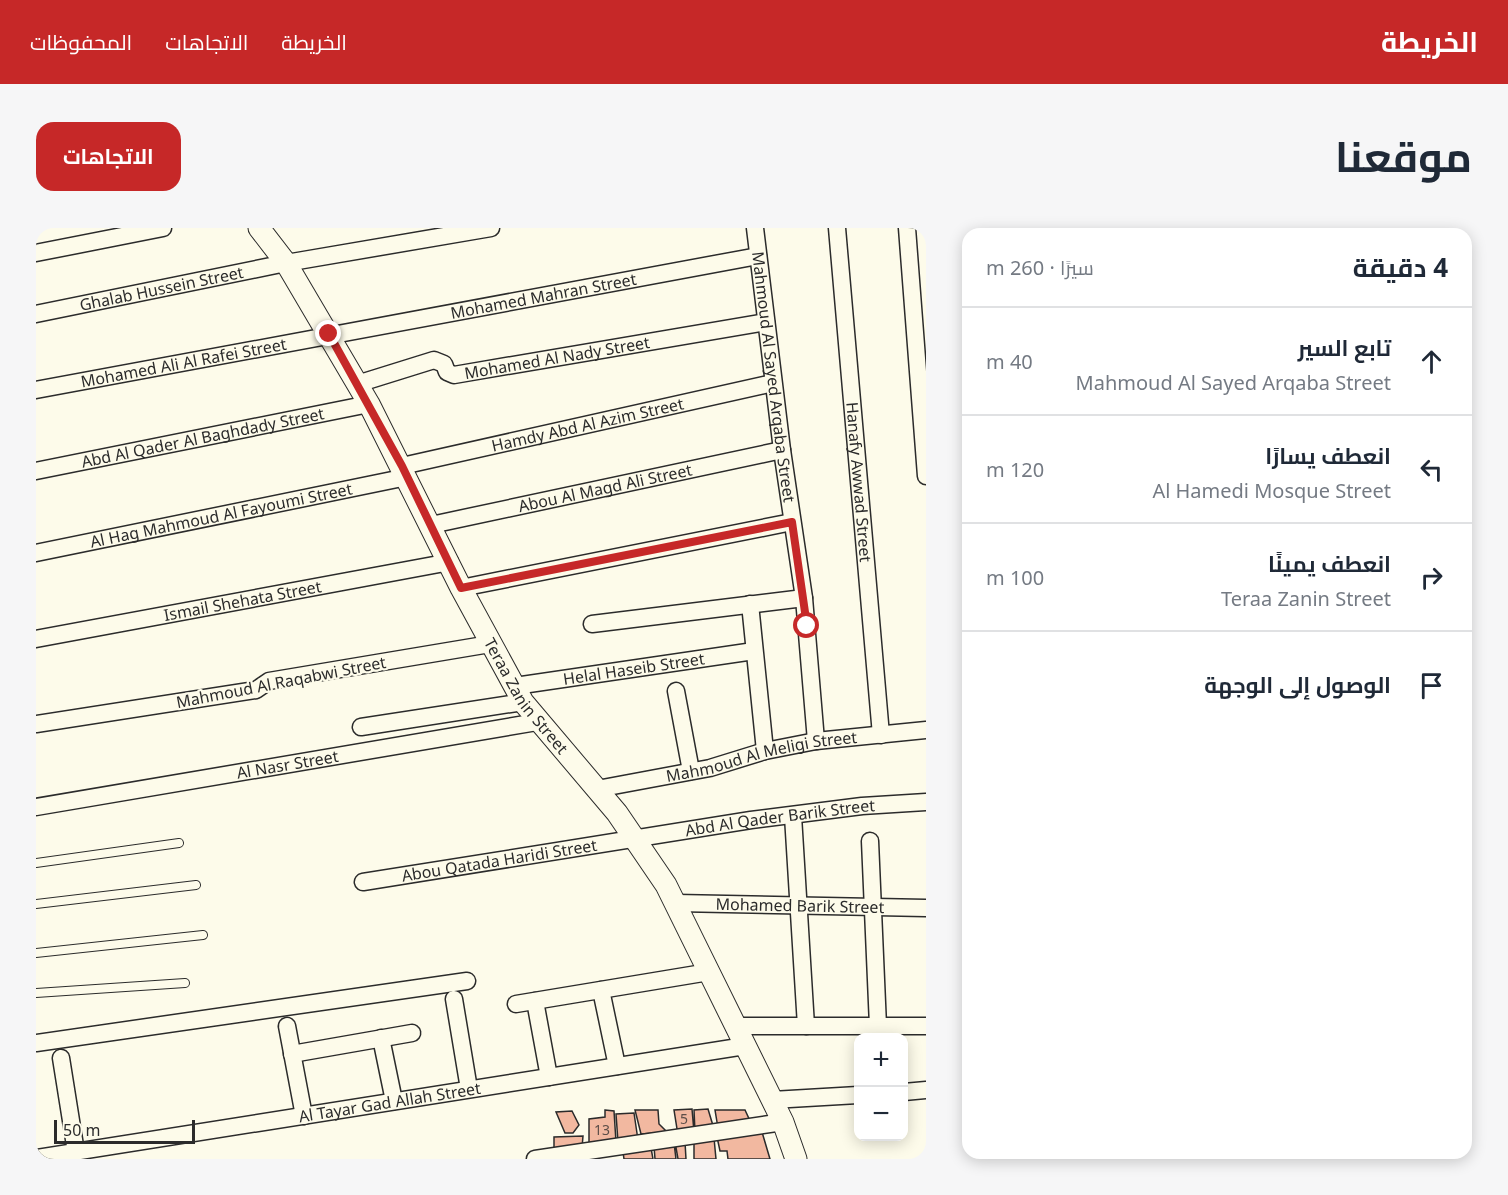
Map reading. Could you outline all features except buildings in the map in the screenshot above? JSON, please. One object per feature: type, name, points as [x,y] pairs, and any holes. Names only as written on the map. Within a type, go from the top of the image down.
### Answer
[{"type":"street","points":[[36,253],[163,228]]},
{"type":"street","name":"Teraa Zanin Street","points":[[259,228],[286,262],[369,404],[461,588],[519,694],[537,722],[597,789],[635,840],[676,903],[734,1026],[783,1122],[796,1159]]},
{"type":"street","name":"Ghalab Hussein Street","points":[[36,314],[286,262],[491,228]]},
{"type":"street","name":"Mahmoud Al Sayed Arqaba Street","points":[[754,228],[782,450],[804,598],[816,741]]},
{"type":"street","name":"Hanafy Awwad Street","points":[[837,228],[881,735]]},
{"type":"street","points":[[907,228],[926,476]]},
{"type":"street","name":"Mohamed Mahran Street","points":[[329,334],[758,256]]},
{"type":"street","name":"Mohamed Al Nady Street","points":[[357,384],[434,360],[444,364],[447,372],[454,375],[766,322]]},
{"type":"street","name":"Mohamed Ali Al Rafei Street","points":[[36,390],[329,334]]},
{"type":"street","name":"Hamdy Abd Al Azim Street","points":[[404,472],[773,383]]},
{"type":"street","name":"Abd Al Qader Al Baghdady Street","points":[[36,471],[369,404]]},
{"type":"street","name":"Abou Al Magd Ali Street","points":[[431,525],[782,450]]},
{"type":"street","name":"Al Hag Mahmoud Al Fayoumi Street","points":[[36,553],[404,472]]},
{"type":"street","points":[[461,588],[792,522]]},
{"type":"street","name":"Ismail Shehata Street","points":[[36,639],[450,562]]},
{"type":"street","points":[[592,624],[804,598]]},
{"type":"street","points":[[750,604],[765,751]]},
{"type":"street","name":"Mahmoud Al Raqabwi Street","points":[[36,724],[256,690],[269,681],[490,644]]},
{"type":"street","name":"Helal Haseib Street","points":[[361,727],[519,694],[754,651]]},
{"type":"street","points":[[676,691],[691,771]]},
{"type":"street","name":"Al Nasr Street","points":[[36,807],[537,722]]},
{"type":"street","name":"Mahmoud Al Meligi Street","points":[[597,789],[691,771],[765,751],[816,741],[926,730]]},
{"type":"street","name":"Abd Al Qader Barik Street","points":[[635,840],[862,806],[926,802]]},
{"type":"street","points":[[793,816],[806,1026]]},
{"type":"street","name":"Abou Qatada Haridi Street","points":[[363,882],[635,840]]},
{"type":"street","points":[[870,841],[878,1026]]},
{"type":"street","name":"Mohamed Barik Street","points":[[676,903],[926,908]]},
{"type":"street","points":[[516,1004],[710,972]]},
{"type":"street","points":[[36,1043],[467,981]]},
{"type":"street","points":[[601,990],[617,1066]]},
{"type":"street","points":[[454,999],[470,1089]]},
{"type":"street","points":[[535,1001],[549,1077]]},
{"type":"street","points":[[287,1026],[304,1116]]},
{"type":"street","points":[[734,1026],[926,1026]]},
{"type":"street","points":[[292,1054],[412,1033]]},
{"type":"street","points":[[381,1038],[394,1101]]},
{"type":"street","name":"Al Tayar Gad Allah Street","points":[[36,1158],[745,1046]]},
{"type":"street","points":[[61,1058],[76,1152]]},
{"type":"street","points":[[908,1092],[926,1090]]},
{"type":"street","points":[[772,1100],[854,1095]]},
{"type":"street","points":[[535,1159],[783,1122]]},
{"type":"lane","points":[[36,863],[179,843]]},
{"type":"lane","points":[[36,904],[196,885]]},
{"type":"lane","points":[[36,953],[203,935]]},
{"type":"lane","points":[[36,993],[185,983]]},
{"type":"route","points":[[329,334],[402,466],[461,588],[792,522],[801,571],[807,626]]}]
